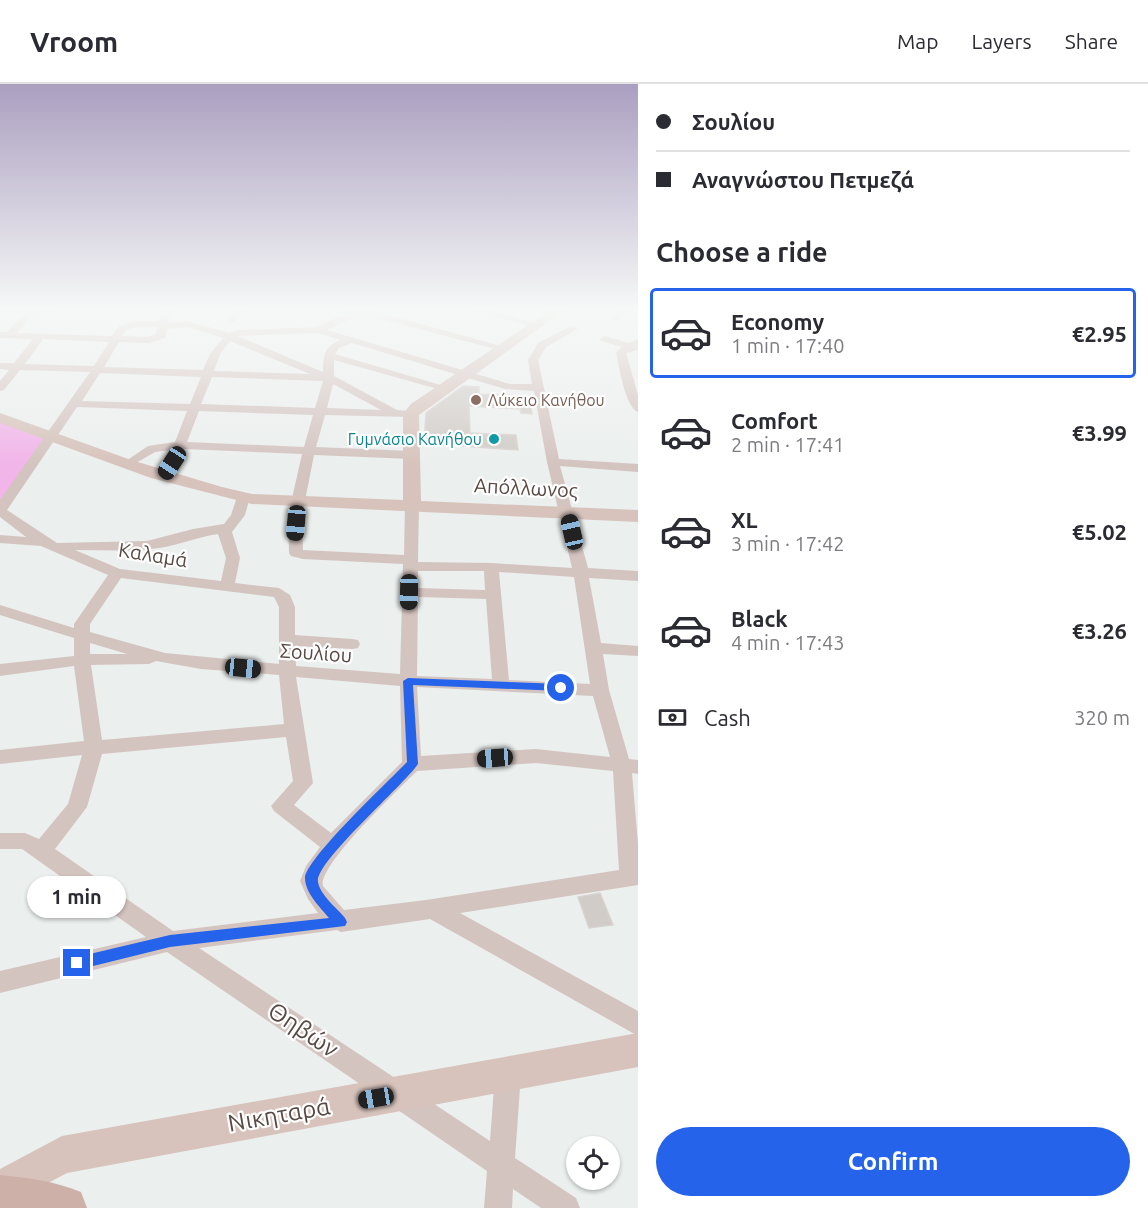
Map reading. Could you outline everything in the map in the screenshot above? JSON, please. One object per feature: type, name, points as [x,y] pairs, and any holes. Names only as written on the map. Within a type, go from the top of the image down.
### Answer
[{"type":"main road","points":[[0,1197],[47,1202],[65,1208]]},
{"type":"street","points":[[0,388],[22,360]]},
{"type":"street","points":[[0,510],[50,436],[75,404],[102,360]]},
{"type":"street","points":[[165,475],[180,445],[212,360]]},
{"type":"street","points":[[287,360],[404,414]]},
{"type":"street","points":[[330,360],[329,378],[298,501],[294,546],[296,553],[411,563],[638,576]]},
{"type":"street","points":[[346,360],[445,388]]},
{"type":"street","points":[[420,360],[509,387],[540,388]]},
{"type":"street","points":[[75,404],[404,414],[485,360]]},
{"type":"street","points":[[0,982],[170,941],[341,922],[634,876],[630,766],[600,690],[581,572],[553,462],[533,360]]},
{"type":"street","points":[[623,360],[629,387],[638,409]]},
{"type":"street","points":[[0,366],[329,378]]},
{"type":"street","points":[[404,414],[412,455],[408,681],[412,764]]},
{"type":"street","name":"Απόλλωνος","points":[[0,418],[165,475],[243,497],[638,516]]},
{"type":"street","points":[[129,463],[152,448],[180,445],[412,455]]},
{"type":"street","points":[[553,462],[638,468]]},
{"type":"street","points":[[0,539],[48,544],[147,545],[162,543],[193,533],[224,529],[234,524],[243,497]]},
{"type":"street","name":"Καλαμά","points":[[0,510],[48,544],[117,573],[279,593],[285,598],[287,607],[285,640]]},
{"type":"street","points":[[224,529],[233,558],[226,587]]},
{"type":"street","points":[[491,567],[501,684]]},
{"type":"street","points":[[41,851],[77,807],[94,747],[82,660],[82,624],[117,573]]},
{"type":"street","points":[[409,592],[492,595]]},
{"type":"street","name":"Σουλίου","points":[[0,610],[165,658],[286,672],[408,681],[600,690]]},
{"type":"street","points":[[333,846],[281,806],[303,783],[292,730],[285,640],[352,644]]},
{"type":"street","points":[[593,648],[638,651]]},
{"type":"street","points":[[0,670],[82,660],[165,658]]},
{"type":"street","points":[[0,757],[292,730]]},
{"type":"street","points":[[341,922],[316,893],[311,881],[315,867],[412,764],[536,756],[630,766]]},
{"type":"street","name":"Θηβών","points":[[0,841],[19,840],[41,851],[170,941],[566,1208]]},
{"type":"street","points":[[430,909],[638,1024]]},
{"type":"street","name":"Νικηταρά","points":[[0,1193],[20,1178],[62,1155],[638,1050]]},
{"type":"street","points":[[498,1208],[508,1074]]},
{"type":"shaded area","points":[[0,418],[49,436],[0,510]]},
{"type":"building","points":[[463,386],[479,387],[479,394],[529,396],[532,414],[521,413],[520,409],[469,406],[470,433],[516,435],[518,450],[424,443],[426,413]]},
{"type":"building","points":[[600,893],[613,925],[589,928],[578,897]]},
{"type":"place","name":"Λύκειο Κανήθου","points":[[476,400]]},
{"type":"place","name":"Γυμνάσιο Κανήθου","points":[[494,439]]},
{"type":"route","points":[[77,963],[170,941],[341,922],[316,893],[311,881],[311,873],[333,846],[412,764],[408,681],[561,688]]}]
